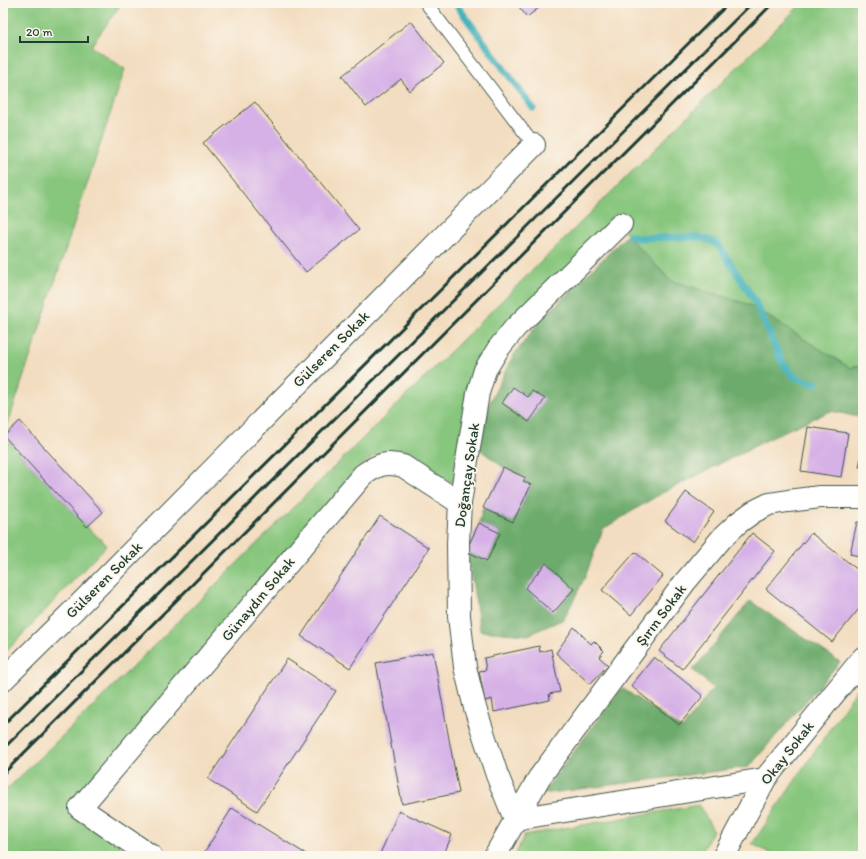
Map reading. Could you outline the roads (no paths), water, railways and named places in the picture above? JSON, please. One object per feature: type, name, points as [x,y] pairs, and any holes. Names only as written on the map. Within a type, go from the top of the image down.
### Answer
[{"type":"street","name":"Gülseren Sokak","points":[[3,680],[534,145]]},
{"type":"street","name":"Doğançay Sokak","points":[[515,819],[495,768],[475,708],[465,668],[459,616],[458,543],[460,504],[478,393],[485,370],[498,349],[516,328],[621,224]]},
{"type":"street","name":"Günaydın Sokak","points":[[151,856],[80,808],[363,475],[383,464],[394,463],[403,466],[460,504]]},
{"type":"street","name":"Şırın Sokak","points":[[495,856],[539,778],[685,582],[722,538],[738,522],[769,504],[820,497],[863,497]]},
{"type":"street","name":"Okay Sokak","points":[[724,856],[765,779],[860,667]]},
{"type":"street","points":[[515,819],[765,779]]},
{"type":"lane","name":"Gülseren Sokak","points":[[426,3],[534,145]]},
{"type":"waterway","points":[[455,3],[533,108]]},
{"type":"waterway","points":[[630,235],[637,238],[697,237],[713,241],[719,246],[755,301],[782,362],[793,376],[808,382],[816,383]]},
{"type":"railway","points":[[3,725],[729,3]]},
{"type":"railway","points":[[3,749],[752,3]]},
{"type":"railway","points":[[3,774],[773,3]]}]
